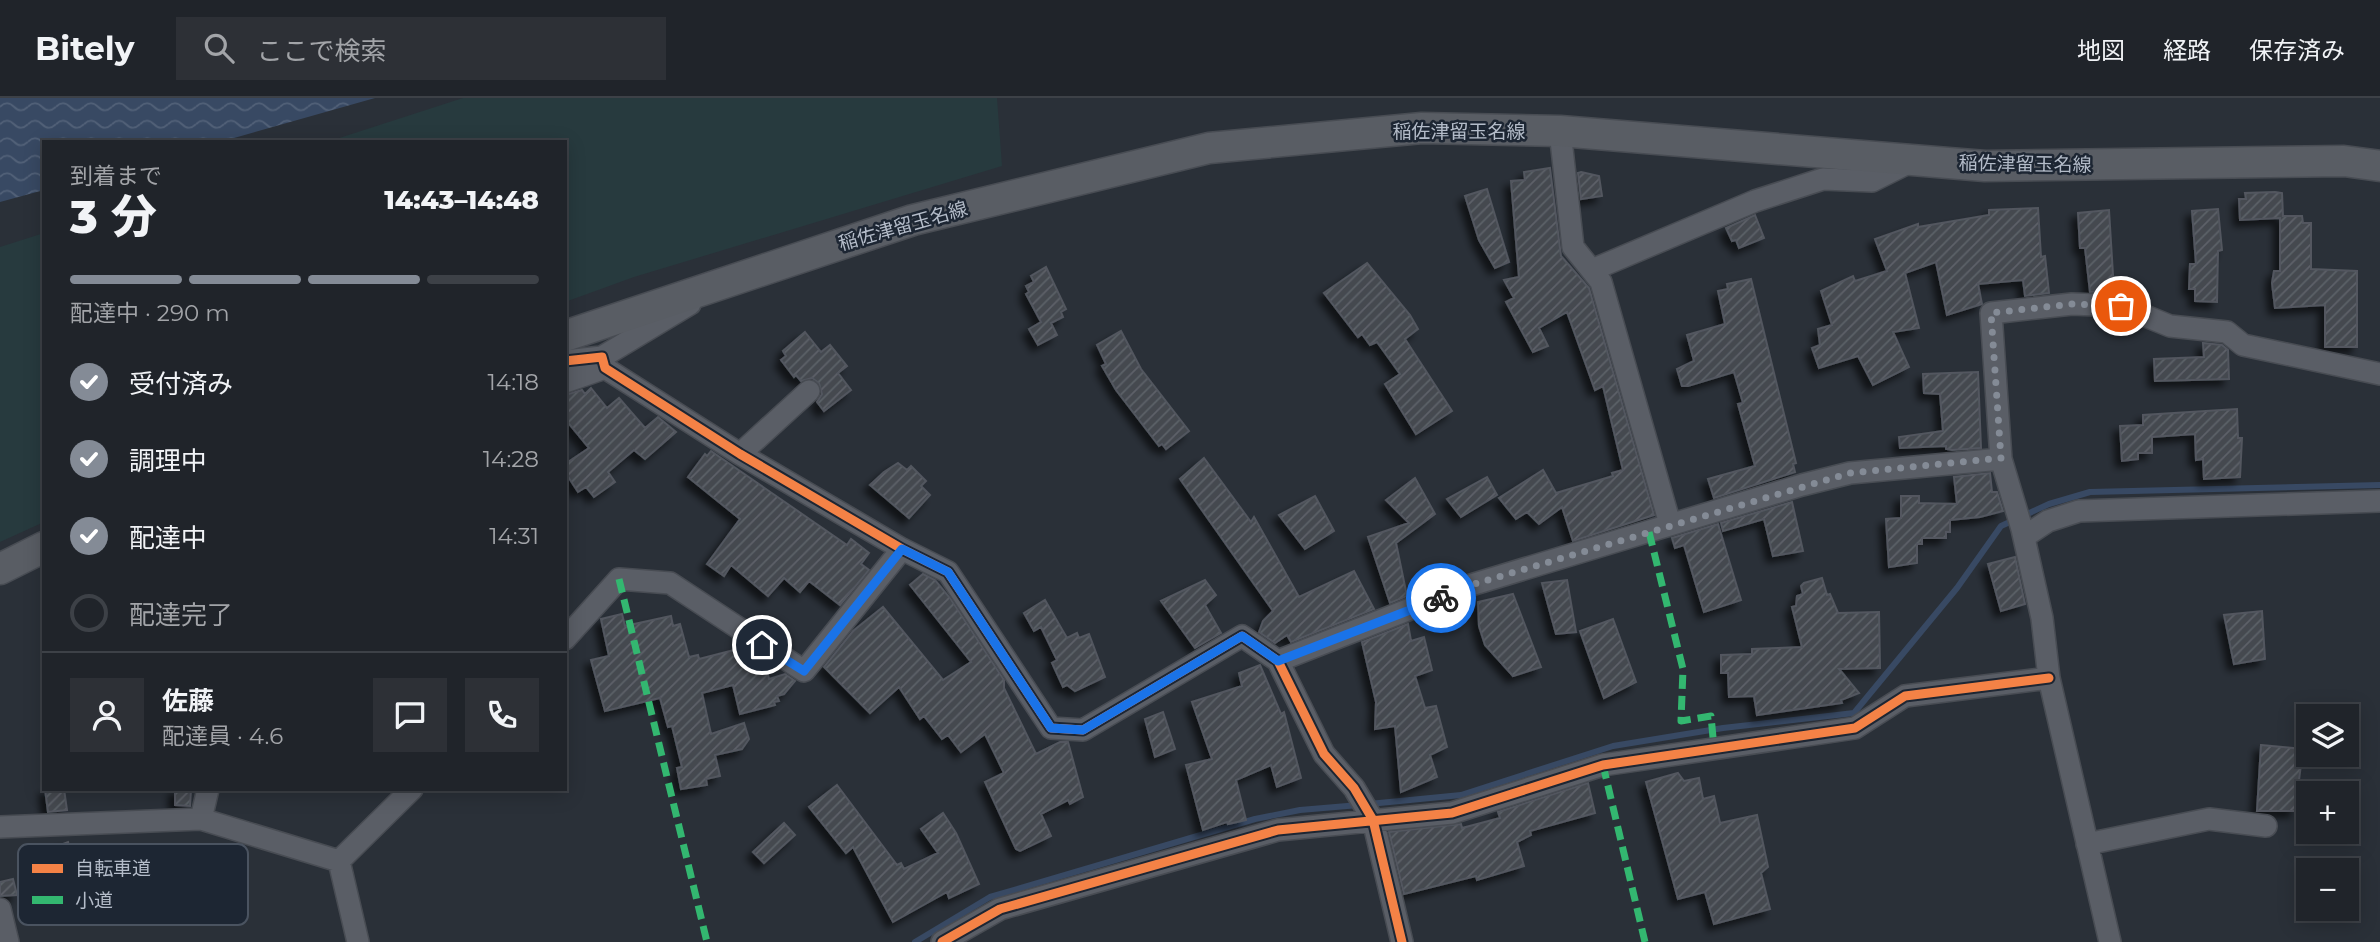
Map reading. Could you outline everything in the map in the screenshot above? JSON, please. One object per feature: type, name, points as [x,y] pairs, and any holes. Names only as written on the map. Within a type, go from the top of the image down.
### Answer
[{"type":"main road","name":"稲佐津留玉名線","points":[[567,335],[913,220],[1209,148],[1422,128],[1560,131],[1985,166],[2344,161],[2380,166]]},
{"type":"main road","points":[[0,569],[42,548]]},
{"type":"street","points":[[1560,131],[1573,247],[1601,282],[1670,524]]},
{"type":"street","points":[[1592,270],[1755,201],[1823,179],[1872,181],[1913,160]]},
{"type":"street","points":[[567,381],[603,362],[727,282]]},
{"type":"street","points":[[2110,942],[2049,678],[2042,618],[2023,533],[2011,500],[2001,458],[1991,313],[2072,304],[2121,306],[2170,326],[2227,332],[2243,345],[2380,374]]},
{"type":"street","points":[[567,361],[603,362],[740,454],[902,549],[948,572],[1051,728],[1083,730],[1242,636],[1278,661],[1324,754],[1354,788],[1373,820],[1402,942]]},
{"type":"street","points":[[740,454],[809,391]]},
{"type":"street","points":[[1278,661],[1471,585],[1670,524],[1850,473],[2001,458]]},
{"type":"street","points":[[2023,533],[2079,511],[2380,501]]},
{"type":"street","points":[[567,637],[619,579],[670,583],[804,671],[902,549]]},
{"type":"street","points":[[942,942],[1000,909],[1278,830],[1452,813],[1603,765],[1855,728],[1905,696],[2049,678]]},
{"type":"street","points":[[201,819],[208,791]]},
{"type":"street","points":[[339,861],[410,791]]},
{"type":"street","points":[[0,827],[201,819],[339,861]]},
{"type":"street","points":[[2087,844],[2209,819],[2266,826]]},
{"type":"street","points":[[339,861],[358,942]]},
{"type":"street","points":[[0,909],[8,942]]},
{"type":"green space","points":[[463,98],[997,98],[1002,166],[634,277],[567,301],[567,140],[333,140]]},
{"type":"green space","points":[[42,234],[42,523],[0,542],[0,247]]},
{"type":"water","points":[[0,98],[375,98],[227,140],[42,140],[42,191],[0,202]]},
{"type":"building","points":[[1550,168],[1561,256],[1589,288],[1654,515],[1573,541],[1562,507],[1539,524],[1527,512],[1516,519],[1499,498],[1543,470],[1556,493],[1613,476],[1612,473],[1623,470],[1603,386],[1595,390],[1567,312],[1539,328],[1548,346],[1533,352],[1506,302],[1514,298],[1504,280],[1519,277],[1511,181],[1525,180],[1524,172]]},
{"type":"building","points":[[1578,173],[1599,176],[1602,196],[1581,199]]},
{"type":"building","points":[[1487,189],[1509,262],[1495,268],[1479,240],[1465,196]]},
{"type":"building","points":[[2245,193],[2282,193],[2283,216],[2302,216],[2303,223],[2311,223],[2311,269],[2357,271],[2357,347],[2325,347],[2325,305],[2275,308],[2272,283],[2274,271],[2280,271],[2280,218],[2240,220],[2239,199],[2246,199]]},
{"type":"building","points":[[2038,208],[2041,257],[2045,256],[2049,293],[2025,296],[2023,280],[1978,284],[1982,304],[1947,315],[1936,262],[1905,273],[1919,328],[1893,332],[1909,367],[1873,385],[1858,356],[1819,368],[1812,348],[1820,345],[1818,329],[1832,325],[1821,291],[1853,276],[1855,281],[1887,271],[1875,239],[1918,224],[1918,227],[1989,215],[1989,210]]},
{"type":"building","points":[[2218,209],[2222,250],[2218,251],[2217,302],[2195,301],[2195,289],[2189,289],[2190,264],[2196,264],[2192,211]]},
{"type":"building","points":[[2109,210],[2114,291],[2090,292],[2085,248],[2080,248],[2078,213]]},
{"type":"building","points":[[1755,215],[1764,238],[1739,248],[1726,228]]},
{"type":"building","points":[[1367,263],[1410,315],[1418,329],[1405,339],[1452,411],[1416,434],[1385,384],[1400,374],[1377,342],[1370,345],[1362,334],[1358,337],[1324,293]]},
{"type":"building","points":[[1046,267],[1066,309],[1061,312],[1063,317],[1051,323],[1057,335],[1038,345],[1029,329],[1041,322],[1026,294],[1029,292],[1026,286],[1034,282],[1031,276]]},
{"type":"building","points":[[1751,279],[1796,463],[1793,464],[1795,472],[1714,498],[1708,479],[1755,466],[1738,404],[1743,403],[1734,372],[1682,386],[1677,369],[1694,361],[1687,335],[1725,324],[1718,291],[1728,289],[1727,284]]},
{"type":"building","points":[[1121,331],[1141,369],[1189,431],[1166,449],[1162,444],[1159,446],[1116,390],[1102,366],[1106,364],[1097,345]]},
{"type":"building","points":[[805,332],[821,352],[830,345],[847,366],[838,373],[851,390],[824,411],[817,402],[822,394],[819,383],[812,378],[801,381],[796,375],[794,377],[781,360],[786,356],[783,351]]},
{"type":"building","points":[[2203,343],[2222,345],[2228,350],[2229,379],[2155,381],[2154,359],[2204,357]]},
{"type":"building","points":[[1978,372],[1981,448],[1900,448],[1899,437],[1943,431],[1940,394],[1924,393],[1923,374]]},
{"type":"building","points":[[591,388],[607,408],[619,398],[645,428],[658,417],[676,432],[645,459],[634,450],[608,472],[615,482],[594,497],[586,487],[578,492],[567,475],[567,463],[589,448],[567,421],[567,394],[582,390],[585,394]]},
{"type":"building","points":[[2237,409],[2238,438],[2242,438],[2240,477],[2204,479],[2203,459],[2196,460],[2195,434],[2152,437],[2152,453],[2138,453],[2138,459],[2122,461],[2120,426],[2143,425],[2143,415]]},
{"type":"building","points":[[711,451],[847,545],[851,539],[869,553],[861,564],[869,570],[840,605],[809,581],[800,592],[784,578],[768,596],[731,565],[724,576],[707,564],[740,519],[688,477],[705,454],[707,456]]},
{"type":"building","points":[[1204,458],[1251,522],[1254,517],[1299,597],[1354,571],[1374,609],[1291,642],[1287,635],[1275,643],[1259,632],[1263,621],[1273,611],[1180,479]]},
{"type":"building","points":[[898,463],[907,470],[911,466],[926,481],[921,486],[930,495],[909,518],[870,485]]},
{"type":"building","points":[[1990,473],[1992,492],[1997,492],[2003,511],[1950,520],[1950,532],[1946,532],[1946,538],[1922,538],[1922,544],[1917,544],[1917,563],[1889,567],[1886,519],[1901,518],[1901,496],[1919,496],[1919,503],[1957,504],[1954,477]]},
{"type":"building","points":[[1487,477],[1497,495],[1461,517],[1447,499]]},
{"type":"building","points":[[1415,478],[1435,514],[1396,543],[1407,596],[1390,603],[1368,537],[1409,523],[1386,500]]},
{"type":"building","points":[[1315,496],[1334,531],[1305,549],[1279,515]]},
{"type":"building","points":[[1792,502],[1803,551],[1773,556],[1764,519],[1723,531],[1721,523]]},
{"type":"building","points":[[1718,524],[1741,600],[1704,612],[1684,545],[1675,548],[1672,538]]},
{"type":"building","points":[[2015,557],[2025,604],[2001,611],[1988,564]]},
{"type":"building","points":[[923,574],[935,580],[950,598],[1004,680],[1004,688],[1036,754],[1060,742],[1068,742],[1083,797],[1070,804],[1068,800],[1041,814],[1051,836],[1020,851],[1016,849],[985,782],[1004,773],[985,734],[961,752],[948,735],[942,739],[924,716],[920,719],[899,687],[870,713],[824,667],[853,631],[883,607],[943,680],[971,662],[910,585]]},
{"type":"building","points":[[1822,578],[1827,595],[1830,594],[1838,613],[1879,612],[1880,668],[1839,669],[1859,693],[1841,700],[1842,703],[1757,715],[1754,696],[1729,697],[1728,673],[1721,673],[1721,655],[1752,654],[1752,649],[1802,647],[1792,607],[1796,606],[1797,596],[1803,594],[1801,586],[1804,583]]},
{"type":"building","points":[[1205,580],[1216,595],[1205,605],[1221,633],[1195,648],[1161,601]]},
{"type":"building","points":[[1567,580],[1576,632],[1556,634],[1542,583]]},
{"type":"building","points":[[1513,594],[1541,667],[1513,676],[1485,645],[1479,626],[1478,602]]},
{"type":"building","points":[[1045,600],[1067,638],[1077,633],[1079,638],[1089,634],[1105,677],[1075,691],[1067,685],[1063,687],[1052,663],[1057,660],[1041,627],[1034,631],[1024,613]]},
{"type":"building","points":[[2262,611],[2265,659],[2234,664],[2224,615]]},
{"type":"building","points":[[622,614],[625,626],[671,616],[673,626],[680,624],[689,657],[698,655],[699,659],[738,649],[741,661],[757,657],[760,666],[765,664],[769,679],[785,674],[795,681],[784,694],[777,696],[779,701],[774,702],[775,705],[740,714],[733,685],[702,693],[711,734],[744,723],[749,739],[742,749],[715,755],[720,776],[706,779],[707,785],[681,789],[677,768],[682,767],[672,726],[668,727],[660,698],[605,711],[591,660],[609,656],[601,619]]},
{"type":"building","points":[[1613,619],[1636,682],[1604,698],[1580,631]]},
{"type":"building","points":[[1408,624],[1411,641],[1424,637],[1432,670],[1415,676],[1425,708],[1436,706],[1447,747],[1430,755],[1437,777],[1401,792],[1395,726],[1375,729],[1376,702],[1362,642]]},
{"type":"building","points":[[1260,665],[1281,714],[1284,712],[1301,778],[1277,787],[1271,765],[1236,780],[1246,820],[1227,822],[1203,830],[1186,765],[1212,759],[1192,702],[1242,686],[1239,673]]},
{"type":"building","points":[[1163,712],[1175,749],[1155,757],[1145,719]]},
{"type":"building","points":[[2261,745],[2296,748],[2296,767],[2301,767],[2299,781],[2296,781],[2295,811],[2257,811]]},
{"type":"building","points":[[1678,773],[1684,781],[1699,778],[1703,799],[1714,796],[1720,823],[1757,815],[1768,867],[1761,873],[1770,909],[1714,924],[1705,892],[1678,899],[1646,782]]},
{"type":"building","points":[[1588,783],[1595,813],[1530,831],[1531,835],[1517,842],[1524,866],[1477,880],[1476,876],[1404,894],[1389,832],[1461,824],[1462,828],[1500,818],[1498,812]]},
{"type":"building","points":[[837,785],[897,865],[901,863],[904,869],[938,853],[921,829],[943,813],[956,833],[979,884],[949,898],[947,892],[893,922],[853,847],[846,853],[809,807]]},
{"type":"building","points":[[45,791],[64,791],[67,810],[48,812]]},
{"type":"building","points":[[175,791],[191,791],[190,806],[175,805]]},
{"type":"building","points":[[784,823],[795,835],[764,863],[753,852]]},
{"type":"building","points":[[13,879],[17,895],[0,896],[0,882]]},
{"type":"waterway","points":[[1369,804],[1461,795],[1613,746],[1723,728],[1854,713],[1957,588],[2001,526],[2049,504],[2090,492],[2380,485]]},
{"type":"waterway","points":[[915,942],[990,897],[1255,819],[1300,810],[1359,805]]},
{"type":"marked path","points":[[1649,532],[1683,669],[1681,721],[1711,716],[1714,748]]},
{"type":"marked path","points":[[619,579],[707,942]]},
{"type":"marked path","points":[[1603,765],[1645,942]]},
{"type":"cycle path","points":[[567,361],[602,357],[605,368],[740,454],[902,549],[948,572],[1051,728],[1083,730],[1242,636],[1278,661],[1324,754],[1354,788],[1373,820],[1402,942]]},
{"type":"cycle path","points":[[942,942],[1000,909],[1278,830],[1452,813],[1603,765],[1855,728],[1905,696],[2049,678]]},
{"type":"way so far","points":[[1441,598],[1471,585],[1670,524],[1850,473],[2001,458],[1991,313],[2072,304],[2121,306]]},
{"type":"route","points":[[762,645],[804,671],[902,549],[948,572],[1051,728],[1083,730],[1242,636],[1278,661],[1441,598]]}]
